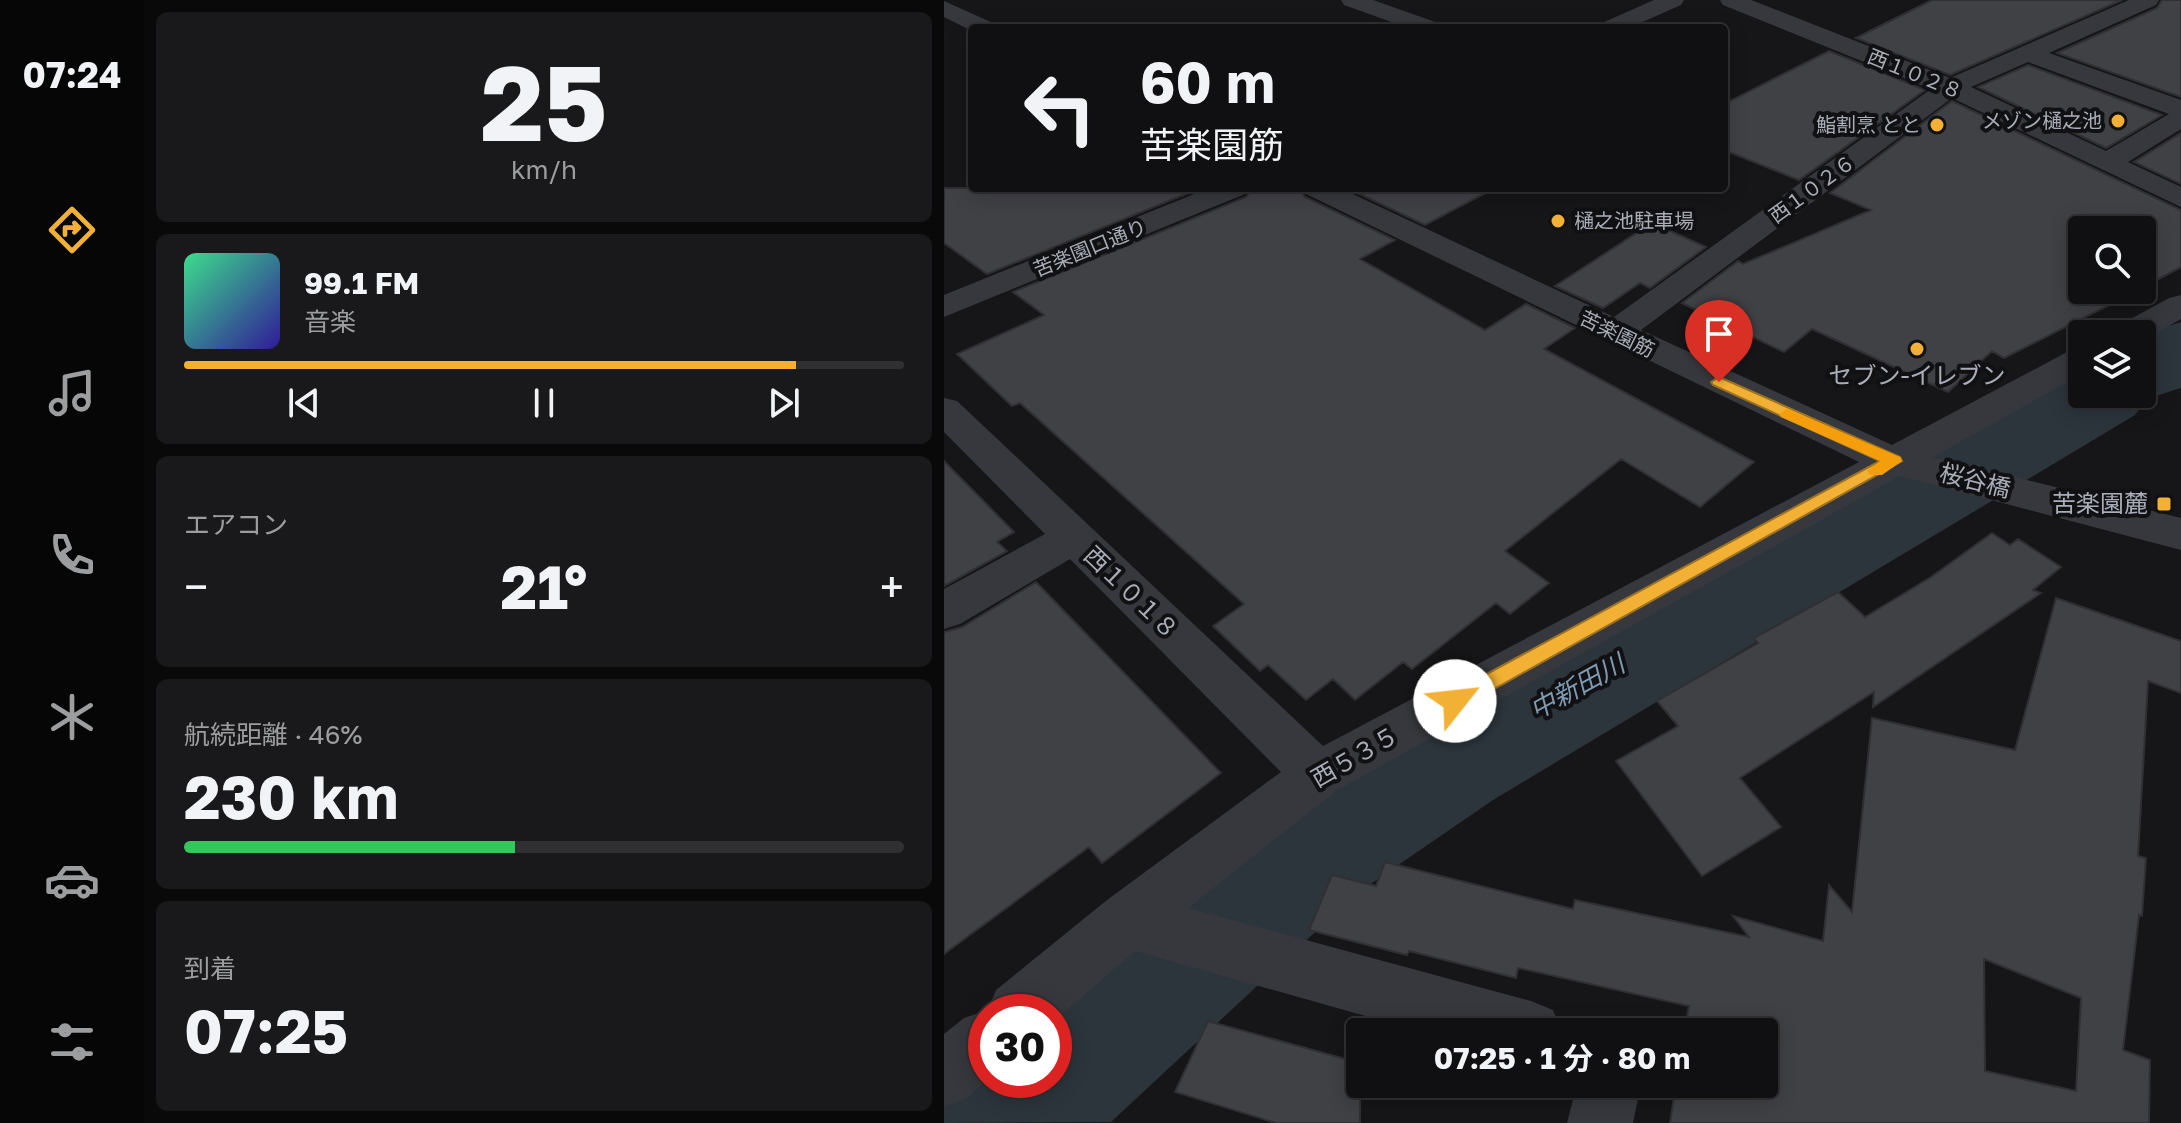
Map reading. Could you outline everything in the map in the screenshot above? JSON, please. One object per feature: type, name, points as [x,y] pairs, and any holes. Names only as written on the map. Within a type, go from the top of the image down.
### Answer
[{"type":"street","points":[[1355,0],[1419,24]]},
{"type":"street","points":[[1619,24],[1673,0]]},
{"type":"street","name":"西１０２８","points":[[1731,0],[1950,87],[2181,198]]},
{"type":"street","name":"西１０２６","points":[[1615,333],[1950,87],[2148,0]]},
{"type":"street","points":[[944,8],[977,24]]},
{"type":"street","points":[[2027,53],[2181,109]]},
{"type":"street","points":[[2106,163],[2181,118]]},
{"type":"street","name":"苦楽園口通り","points":[[944,307],[1225,192]]},
{"type":"street","name":"苦楽園筋","points":[[1324,192],[1848,443],[1908,464]]},
{"type":"street","points":[[2154,320],[2181,305]]},
{"type":"street","name":"西５３５","points":[[1039,994],[1127,920],[1318,775],[1908,464],[2068,367]]},
{"type":"street","name":"西１０１８","points":[[944,410],[1318,775]]},
{"type":"street","name":"桜谷橋","points":[[1908,464],[2181,534]]},
{"type":"street","points":[[944,611],[1074,537]]},
{"type":"street","points":[[1127,920],[1481,1018]]},
{"type":"street","points":[[944,1075],[968,1055]]},
{"type":"street","points":[[1600,1123],[1606,1098]]},
{"type":"building","points":[[1932,0],[2122,0],[1950,75],[1856,38]]},
{"type":"building","points":[[2162,0],[2181,0],[2181,97],[2057,53],[2157,8]]},
{"type":"building","points":[[1829,51],[1925,90],[1799,180],[1728,152],[1728,102]]},
{"type":"building","points":[[2028,65],[2162,115],[2106,148],[1978,87]]},
{"type":"building","points":[[1952,101],[2181,210],[2181,267],[2156,280],[2156,216],[2068,216],[2068,304],[2111,304],[2079,320],[2068,320],[2068,326],[2004,358],[1992,351],[1948,392],[1812,329],[1784,352],[1682,303],[1738,261],[1743,264],[1871,210],[1830,193]]},
{"type":"building","points":[[2181,133],[2181,184],[2134,162]]},
{"type":"building","points":[[944,188],[968,188],[968,192],[1191,192],[987,274],[944,243]]},
{"type":"building","points":[[1250,192],[1301,192],[1305,197],[1395,240],[1360,259],[1485,330],[1526,304],[1575,328],[1544,349],[1754,462],[1700,507],[1621,459],[1505,551],[1549,583],[1510,614],[1496,603],[1412,669],[1403,662],[1355,700],[1333,679],[1306,700],[1268,665],[1260,671],[1213,626],[1244,604],[1020,403],[1012,406],[957,354],[1044,315],[1013,292],[1246,197]]},
{"type":"building","points":[[1355,192],[1487,192],[1425,225]]},
{"type":"building","points":[[1652,223],[1706,247],[1650,288],[1640,283],[1603,308],[1555,286]]},
{"type":"building","points":[[944,461],[1014,532],[997,542],[1007,551],[944,586]]},
{"type":"building","points":[[1992,533],[2010,545],[2018,539],[2061,567],[2033,590],[2041,593],[1873,707],[1874,692],[1740,778],[1781,827],[1702,876],[1616,761],[1678,726],[1657,701],[1758,643],[1754,638],[1838,592],[1865,617],[1931,577]]},
{"type":"building","points":[[1036,582],[1221,773],[1102,863],[1089,847],[944,954],[944,632],[962,627]]},
{"type":"building","points":[[2056,598],[2181,641],[2181,693],[2148,681],[2138,856],[2146,858],[2142,916],[2139,915],[2123,1050],[2150,1060],[2149,1123],[1670,1123],[1674,1098],[1778,1098],[1778,1018],[1687,1018],[1689,1006],[1518,968],[1516,978],[1309,930],[1332,875],[1376,886],[1385,862],[1573,909],[1575,900],[1749,937],[1733,916],[1823,941],[1829,885],[1852,912],[1872,718],[2015,750]],"holes":[[[1984,959],[2081,998],[2076,1091],[1985,1071]]]},
{"type":"building","points":[[1208,1021],[1346,1059],[1346,1098],[1360,1098],[1360,1123],[1276,1123],[1175,1092]]},
{"type":"waterway","name":"中新田川","points":[[2156,363],[2181,350]]},
{"type":"waterway","name":"中新田川","points":[[1072,1050],[1306,848],[1447,759],[2076,408]]},
{"type":"waterway","name":"中新田川","points":[[992,1123],[1018,1098]]},
{"type":"slow traffic","points":[[1787,414],[1894,461],[1876,471]]},
{"type":"place","name":"メゾン樋之池","points":[[2118,121]]},
{"type":"place","name":"鮨割烹 とと","points":[[1937,125]]},
{"type":"place","name":"樋之池駐車場","points":[[1558,221]]},
{"type":"place","name":"セブン-イレブン","points":[[1917,349]]},
{"type":"place","name":"苦楽園麓","points":[[2164,504]]},
{"type":"route","points":[[1455,701],[1894,461],[1848,443],[1719,382]]}]
